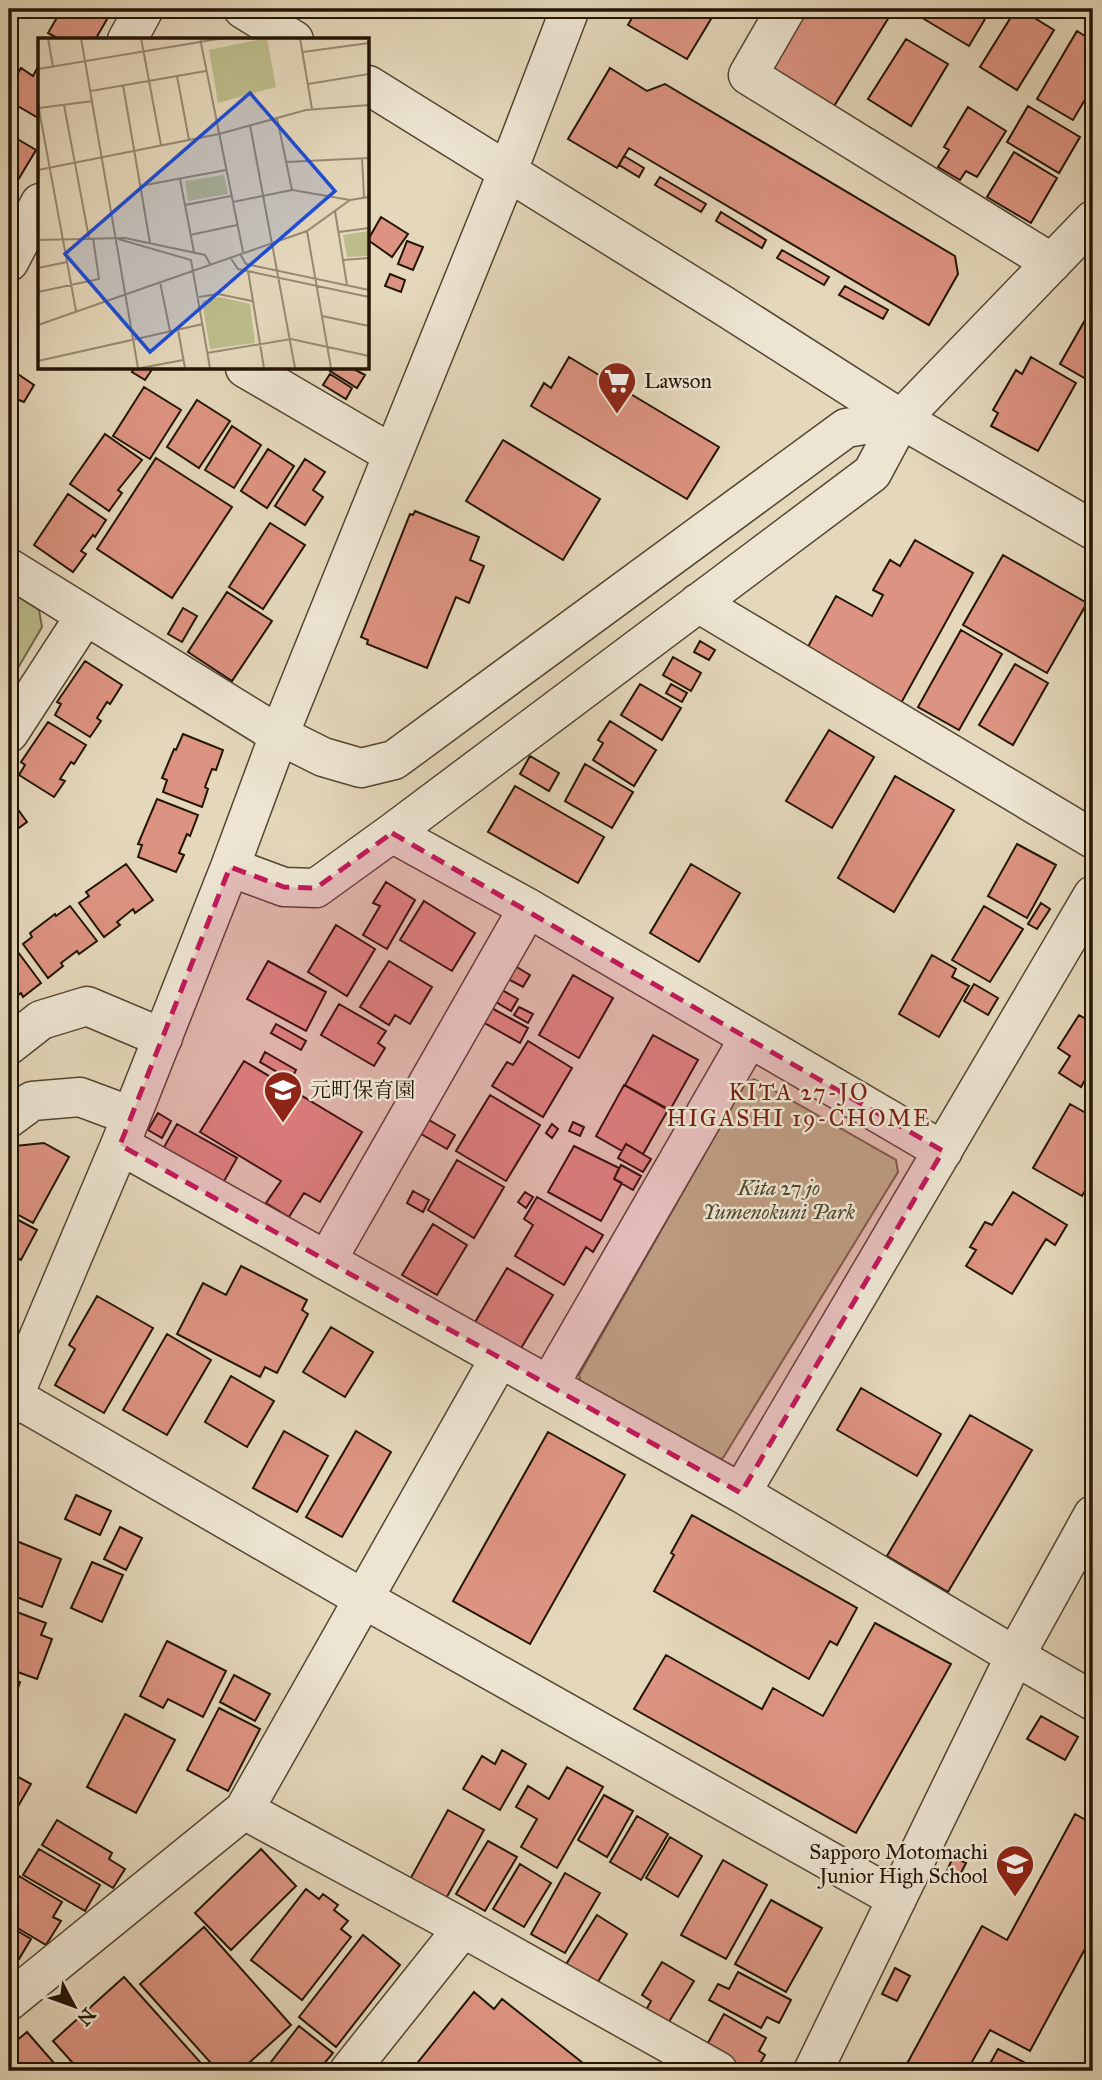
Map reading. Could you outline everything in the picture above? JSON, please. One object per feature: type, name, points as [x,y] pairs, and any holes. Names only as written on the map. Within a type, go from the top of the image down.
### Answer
[{"type":"street","points":[[128,38],[144,9]]},
{"type":"street","points":[[243,9],[291,38]]},
{"type":"street","points":[[570,9],[507,173],[279,735],[163,1038],[10,1399],[897,1899]]},
{"type":"street","points":[[230,867],[284,887],[316,888],[392,833],[872,472],[901,419],[1078,245],[748,75],[786,9]]},
{"type":"street","points":[[369,86],[901,419],[1093,530]]},
{"type":"street","points":[[24,249],[38,209]]},
{"type":"street","points":[[246,369],[392,454]]},
{"type":"street","points":[[9,568],[279,735],[323,757],[361,768],[394,760],[846,428],[901,419]]},
{"type":"street","points":[[698,603],[1093,839]]},
{"type":"street","points":[[9,733],[85,616]]},
{"type":"street","points":[[392,833],[528,908],[943,1151]]},
{"type":"street","points":[[741,1493],[1093,895]]},
{"type":"street","points":[[327,1260],[528,908]]},
{"type":"street","points":[[9,1045],[41,1020],[87,1006],[163,1038]]},
{"type":"street","points":[[548,1385],[749,1038]]},
{"type":"street","points":[[9,1118],[32,1101],[80,1097],[125,1131],[327,1260],[741,1493],[1093,1701]]},
{"type":"street","points":[[9,2001],[244,1810],[499,1359]]},
{"type":"street","points":[[813,2071],[1015,1656],[1093,1515]]},
{"type":"street","points":[[244,1810],[463,1928],[718,2071]]},
{"type":"street","points":[[349,2071],[463,1928]]},
{"type":"highlighted area","points":[[392,833],[943,1151],[741,1493],[120,1145],[230,867],[284,887],[316,888]]},
{"type":"green space","points":[[9,591],[39,610],[42,627],[9,683]]},
{"type":"green space","name":"Kita 27 jo Yumenokuni Park","points":[[754,1079],[896,1160],[898,1172],[723,1458],[712,1462],[582,1389],[579,1375],[745,1083]]},
{"type":"building","points":[[62,9],[101,9],[110,14],[96,38],[57,38],[48,33]]},
{"type":"building","points":[[637,9],[717,9],[687,59],[628,25]]},
{"type":"building","points":[[800,9],[894,9],[831,111],[763,69]]},
{"type":"building","points":[[930,9],[991,9],[969,46],[924,19]]},
{"type":"building","points":[[1016,9],[1054,30],[1017,90],[980,67]]},
{"type":"building","points":[[1077,31],[1093,41],[1093,86],[1073,120],[1037,99]]},
{"type":"building","points":[[906,39],[948,64],[911,126],[868,99]]},
{"type":"building","points":[[38,67],[38,118],[9,101],[9,88],[21,68],[33,76]]},
{"type":"building","points":[[610,68],[647,91],[665,84],[955,256],[958,274],[929,325],[629,148],[617,168],[568,139]]},
{"type":"building","points":[[1028,106],[1080,137],[1059,173],[1007,142]]},
{"type":"building","points":[[968,107],[1006,131],[977,177],[966,171],[960,180],[938,167],[949,150],[944,147]]},
{"type":"building","points":[[9,134],[36,150],[9,195]]},
{"type":"building","points":[[1014,152],[1057,178],[1031,223],[987,197]]},
{"type":"building","points":[[624,156],[644,168],[639,177],[619,165]]},
{"type":"building","points":[[660,177],[706,204],[701,212],[655,185]]},
{"type":"building","points":[[721,212],[766,240],[762,248],[716,221]]},
{"type":"building","points":[[381,217],[408,234],[392,257],[369,238]]},
{"type":"building","points":[[407,241],[423,247],[413,270],[398,264]]},
{"type":"building","points":[[782,250],[829,277],[824,285],[777,258]]},
{"type":"building","points":[[390,274],[405,280],[401,292],[385,286]]},
{"type":"building","points":[[845,286],[888,310],[883,319],[839,295]]},
{"type":"building","points":[[1093,306],[1093,383],[1060,364]]},
{"type":"building","points":[[569,357],[719,447],[687,499],[531,406],[544,383],[551,388]]},
{"type":"building","points":[[1031,357],[1076,383],[1038,451],[991,426],[998,413],[993,410],[1016,370],[1022,374]]},
{"type":"building","points":[[9,368],[34,385],[24,402],[19,400],[9,415]]},
{"type":"building","points":[[134,369],[152,369],[145,380],[132,372]]},
{"type":"building","points":[[354,369],[365,375],[357,388],[330,371]]},
{"type":"building","points":[[330,374],[352,388],[346,399],[323,385]]},
{"type":"building","points":[[144,387],[181,410],[150,459],[113,436]]},
{"type":"building","points":[[197,400],[230,421],[199,468],[167,447]]},
{"type":"building","points":[[232,426],[261,445],[234,488],[205,470]]},
{"type":"building","points":[[105,434],[142,460],[118,490],[122,493],[109,511],[70,484]]},
{"type":"building","points":[[503,440],[600,499],[563,560],[466,501]]},
{"type":"building","points":[[268,449],[294,466],[267,508],[241,491]]},
{"type":"building","points":[[156,458],[232,507],[172,598],[97,549]]},
{"type":"building","points":[[305,459],[325,472],[313,490],[323,497],[305,525],[275,506]]},
{"type":"building","points":[[68,494],[106,520],[95,537],[93,535],[81,551],[86,554],[73,572],[34,545]]},
{"type":"building","points":[[415,511],[479,537],[470,560],[484,566],[469,603],[456,597],[427,668],[367,644],[368,640],[361,637],[410,514],[413,515]]},
{"type":"building","points":[[270,523],[305,545],[263,609],[229,587]]},
{"type":"building","points":[[915,540],[973,573],[900,705],[805,652],[836,596],[872,616],[883,595],[873,590],[890,560],[900,566]]},
{"type":"building","points":[[1003,555],[1087,603],[1047,673],[963,625]]},
{"type":"building","points":[[227,592],[272,621],[232,681],[188,652]]},
{"type":"building","points":[[183,608],[197,616],[182,642],[168,634]]},
{"type":"building","points":[[961,630],[1002,654],[959,730],[918,707]]},
{"type":"building","points":[[700,641],[715,650],[709,660],[694,652]]},
{"type":"building","points":[[673,657],[701,673],[691,691],[663,675]]},
{"type":"building","points":[[85,661],[122,685],[97,718],[101,721],[90,737],[55,715],[61,704],[57,702]]},
{"type":"building","points":[[1015,664],[1048,683],[1013,745],[979,725]]},
{"type":"building","points":[[640,684],[681,708],[662,740],[621,715]]},
{"type":"building","points":[[671,684],[687,693],[682,702],[666,693]]},
{"type":"building","points":[[610,721],[656,750],[634,786],[593,760],[603,743],[598,740]]},
{"type":"building","points":[[48,722],[86,745],[60,779],[65,781],[54,797],[19,775],[25,765],[21,762]]},
{"type":"building","points":[[829,730],[874,757],[832,828],[786,801]]},
{"type":"building","points":[[183,734],[223,750],[216,770],[212,769],[205,787],[208,789],[202,807],[163,792],[167,780],[162,778]]},
{"type":"building","points":[[530,756],[559,773],[549,791],[520,774]]},
{"type":"building","points":[[585,764],[633,792],[612,828],[565,801]]},
{"type":"building","points":[[895,776],[954,810],[894,912],[838,878]]},
{"type":"building","points":[[515,786],[604,837],[578,883],[488,832]]},
{"type":"building","points":[[9,797],[27,822],[9,835]]},
{"type":"building","points":[[157,799],[198,815],[190,836],[187,834],[179,853],[184,855],[176,872],[138,857],[142,845],[138,844]]},
{"type":"building","points":[[1017,844],[1056,865],[1027,918],[988,896]]},
{"type":"building","points":[[126,864],[153,900],[135,913],[133,909],[117,922],[120,925],[104,937],[79,903],[89,896],[86,892]]},
{"type":"building","points":[[691,864],[740,893],[699,962],[650,933]]},
{"type":"building","points":[[386,882],[415,900],[387,949],[363,935],[380,906],[373,903]]},
{"type":"building","points":[[424,901],[475,933],[452,971],[400,940]]},
{"type":"building","points":[[1041,903],[1050,909],[1037,929],[1028,924]]},
{"type":"building","points":[[70,906],[97,941],[61,963],[63,966],[48,978],[23,944],[32,937],[30,933]]},
{"type":"building","points":[[984,906],[1023,929],[990,982],[952,960]]},
{"type":"building","points":[[336,925],[375,949],[347,996],[308,972]]},
{"type":"building","points":[[15,948],[41,983],[23,997],[21,993],[9,1002],[9,952]]},
{"type":"building","points":[[932,955],[956,969],[952,977],[969,986],[939,1037],[899,1014]]},
{"type":"building","points":[[268,961],[326,992],[306,1031],[247,999]]},
{"type":"building","points":[[389,961],[432,987],[410,1024],[395,1015],[389,1025],[360,1007]]},
{"type":"building","points":[[515,966],[530,975],[523,987],[508,979]]},
{"type":"building","points":[[573,975],[613,998],[579,1058],[539,1035]]},
{"type":"building","points":[[974,984],[998,998],[988,1015],[964,1001]]},
{"type":"building","points":[[502,990],[518,999],[511,1011],[496,1002]]},
{"type":"building","points":[[339,1004],[386,1031],[378,1043],[385,1048],[374,1066],[321,1035]]},
{"type":"building","points":[[488,1006],[528,1028],[520,1043],[481,1021]]},
{"type":"building","points":[[519,1007],[533,1014],[528,1023],[514,1015]]},
{"type":"building","points":[[1079,1015],[1093,1023],[1093,1066],[1081,1087],[1059,1073],[1070,1056],[1058,1048]]},
{"type":"building","points":[[276,1024],[306,1041],[301,1050],[271,1033]]},
{"type":"building","points":[[653,1035],[698,1060],[670,1110],[625,1085]]},
{"type":"building","points":[[528,1041],[572,1068],[543,1117],[492,1086],[507,1062],[513,1065]]},
{"type":"building","points":[[265,1052],[296,1070],[291,1080],[260,1062]]},
{"type":"building","points":[[244,1061],[362,1132],[320,1202],[304,1193],[289,1217],[266,1203],[281,1181],[200,1132]]},
{"type":"building","points":[[624,1085],[668,1110],[643,1154],[626,1144],[622,1151],[596,1136]]},
{"type":"building","points":[[490,1095],[540,1125],[506,1181],[456,1151]]},
{"type":"building","points":[[1070,1104],[1093,1117],[1093,1177],[1082,1196],[1033,1168]]},
{"type":"building","points":[[158,1113],[171,1121],[162,1138],[148,1130]]},
{"type":"building","points":[[429,1120],[455,1135],[447,1149],[421,1134]]},
{"type":"building","points":[[573,1122],[584,1127],[580,1136],[569,1131]]},
{"type":"building","points":[[177,1124],[237,1158],[223,1183],[163,1149]]},
{"type":"building","points":[[552,1124],[558,1129],[552,1138],[546,1133]]},
{"type":"building","points":[[44,1143],[69,1157],[33,1223],[9,1210],[9,1158],[15,1146]]},
{"type":"building","points":[[626,1144],[651,1159],[643,1172],[618,1158]]},
{"type":"building","points":[[574,1146],[619,1168],[614,1179],[622,1183],[601,1221],[548,1192]]},
{"type":"building","points":[[457,1160],[504,1187],[474,1238],[428,1210]]},
{"type":"building","points":[[621,1165],[641,1176],[633,1190],[614,1179]]},
{"type":"building","points":[[413,1191],[429,1200],[423,1212],[407,1203]]},
{"type":"building","points":[[525,1192],[533,1197],[526,1208],[518,1202]]},
{"type":"building","points":[[1013,1192],[1067,1225],[1055,1245],[1046,1239],[1012,1294],[966,1266],[976,1250],[970,1247],[985,1222],[992,1225]]},
{"type":"building","points":[[537,1197],[603,1235],[593,1252],[586,1247],[564,1285],[515,1256],[533,1225],[524,1219]]},
{"type":"building","points":[[9,1215],[37,1230],[21,1260],[10,1254],[9,1256]]},
{"type":"building","points":[[433,1224],[467,1245],[437,1295],[402,1275]]},
{"type":"building","points":[[241,1266],[307,1300],[302,1310],[308,1314],[277,1373],[265,1367],[260,1377],[177,1334],[203,1283],[226,1295]]},
{"type":"building","points":[[507,1268],[553,1295],[520,1350],[474,1324]]},
{"type":"building","points":[[97,1296],[153,1328],[104,1413],[55,1385],[75,1349],[69,1345]]},
{"type":"building","points":[[331,1327],[373,1352],[345,1397],[303,1372]]},
{"type":"building","points":[[167,1334],[211,1360],[167,1435],[123,1410]]},
{"type":"building","points":[[231,1376],[274,1401],[247,1447],[205,1422]]},
{"type":"building","points":[[861,1388],[941,1434],[917,1476],[837,1430]]},
{"type":"building","points":[[970,1415],[1032,1450],[948,1592],[887,1556]]},
{"type":"building","points":[[284,1431],[328,1456],[297,1512],[253,1488]]},
{"type":"building","points":[[356,1431],[391,1452],[342,1537],[306,1517]]},
{"type":"building","points":[[548,1432],[625,1475],[530,1644],[453,1601]]},
{"type":"building","points":[[76,1495],[111,1511],[100,1535],[65,1519]]},
{"type":"building","points":[[692,1515],[857,1608],[837,1645],[830,1641],[809,1679],[654,1591]]},
{"type":"building","points":[[120,1527],[142,1538],[126,1570],[104,1559]]},
{"type":"building","points":[[9,1538],[61,1559],[42,1607],[9,1594]]},
{"type":"building","points":[[92,1562],[123,1575],[102,1622],[71,1608]]},
{"type":"building","points":[[9,1609],[46,1623],[41,1635],[52,1639],[37,1679],[9,1669]]},
{"type":"building","points":[[875,1623],[951,1664],[856,1833],[634,1709],[666,1655],[762,1709],[773,1688],[823,1716]]},
{"type":"building","points":[[167,1641],[226,1671],[203,1717],[168,1699],[163,1708],[140,1696]]},
{"type":"building","points":[[234,1675],[270,1694],[255,1721],[220,1702]]},
{"type":"building","points":[[9,1678],[20,1682],[9,1714]]},
{"type":"building","points":[[219,1708],[260,1729],[228,1791],[187,1770]]},
{"type":"building","points":[[125,1714],[175,1740],[136,1813],[87,1787]]},
{"type":"building","points":[[1041,1716],[1078,1737],[1065,1760],[1027,1739]]},
{"type":"building","points":[[502,1750],[526,1764],[500,1810],[463,1789],[482,1756],[495,1764]]},
{"type":"building","points":[[567,1767],[603,1787],[557,1868],[521,1847],[537,1819],[516,1807],[528,1786],[549,1799]]},
{"type":"building","points":[[9,1772],[31,1784],[9,1822]]},
{"type":"building","points":[[604,1795],[633,1811],[607,1857],[578,1840]]},
{"type":"building","points":[[448,1810],[484,1830],[443,1904],[407,1885]]},
{"type":"building","points":[[1075,1814],[1093,1824],[1093,1934],[1030,2051],[990,2030],[969,2067],[977,2071],[903,2071],[982,1926],[1007,1940]]},
{"type":"building","points":[[637,1816],[668,1834],[641,1880],[610,1862]]},
{"type":"building","points":[[57,1820],[112,1853],[109,1859],[125,1869],[113,1888],[42,1845]]},
{"type":"building","points":[[670,1837],[702,1856],[678,1897],[646,1878]]},
{"type":"building","points":[[488,1841],[517,1857],[485,1911],[456,1894]]},
{"type":"building","points":[[39,1849],[100,1885],[85,1911],[23,1875]]},
{"type":"building","points":[[261,1849],[296,1886],[231,1950],[195,1913]]},
{"type":"building","points":[[953,1857],[966,1863],[958,1879],[946,1873]]},
{"type":"building","points":[[723,1860],[767,1885],[726,1959],[681,1935]]},
{"type":"building","points":[[520,1864],[551,1883],[524,1927],[493,1909]]},
{"type":"building","points":[[565,1873],[600,1893],[565,1953],[531,1934]]},
{"type":"building","points":[[19,1876],[62,1902],[53,1917],[61,1921],[46,1945],[9,1923],[9,1893]]},
{"type":"building","points":[[306,1889],[319,1899],[323,1894],[338,1905],[334,1910],[348,1921],[341,1929],[351,1937],[302,2000],[251,1960]]},
{"type":"building","points":[[771,1900],[822,1928],[786,1992],[735,1964]]},
{"type":"building","points":[[597,1915],[627,1934],[596,1985],[565,1966]]},
{"type":"building","points":[[9,1926],[31,1939],[10,1974],[9,1973]]},
{"type":"building","points":[[204,1927],[291,2025],[240,2071],[218,2071],[140,1984]]},
{"type":"building","points":[[363,1935],[400,1965],[336,2047],[299,2017]]},
{"type":"building","points":[[662,1962],[694,1981],[667,2025],[645,2012],[651,2001],[642,1995]]},
{"type":"building","points":[[895,1968],[910,1976],[897,2001],[882,1994]]},
{"type":"building","points":[[738,1972],[791,2000],[779,2023],[767,2017],[761,2028],[709,2000],[718,1984],[729,1989]]},
{"type":"building","points":[[124,1977],[208,2071],[80,2071],[53,2041]]},
{"type":"building","points":[[474,1992],[494,2009],[502,1999],[593,2071],[411,2071]]},
{"type":"building","points":[[724,2014],[766,2038],[759,2051],[765,2055],[756,2071],[741,2071],[704,2050]]},
{"type":"building","points":[[299,2026],[333,2053],[318,2071],[264,2071]]},
{"type":"building","points":[[27,2032],[61,2071],[9,2071],[9,2047]]},
{"type":"building","points":[[998,2049],[1041,2071],[986,2071]]},
{"type":"place","name":"Lawson","points":[[617,415]]},
{"type":"place","name":"元町保育園","points":[[283,1124]]},
{"type":"place","name":"Sapporo Motomachi Junior High School","points":[[1015,1898]]},
{"type":"district","name":"KITA 27-JO HIGASHI 19-CHOME","points":[[799,1105]]}]
